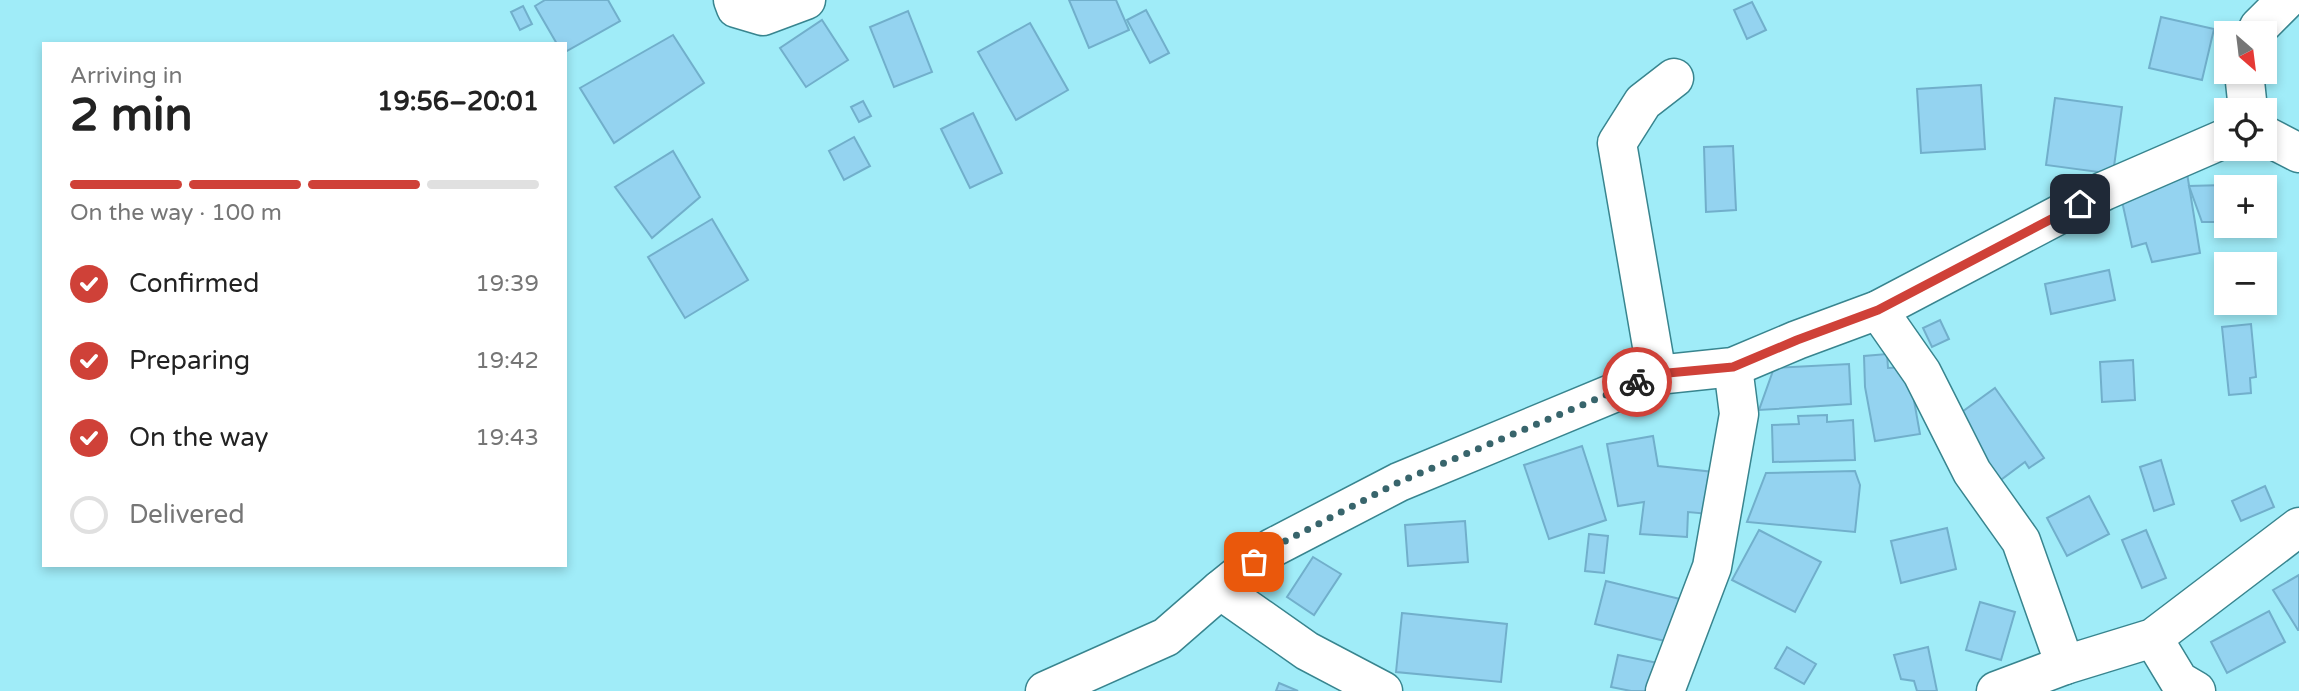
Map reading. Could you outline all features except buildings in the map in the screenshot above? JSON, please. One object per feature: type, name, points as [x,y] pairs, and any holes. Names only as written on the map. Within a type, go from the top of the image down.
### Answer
[{"type":"street","points":[[733,0],[736,8],[763,16],[806,0]]},
{"type":"street","points":[[2265,21],[2286,0]]},
{"type":"street","points":[[1657,374],[1617,143],[1643,102],[1674,78]]},
{"type":"street","points":[[2277,142],[2299,153]]},
{"type":"street","points":[[1045,691],[1166,637],[1272,548],[1399,482],[1657,374],[1733,367],[1878,310],[2104,191],[2214,143]]},
{"type":"street","points":[[1878,310],[1922,373],[1972,472],[2021,541],[2065,665]]},
{"type":"street","points":[[1665,691],[1712,566],[1739,414],[1733,367]]},
{"type":"street","points":[[1996,691],[2065,665],[2153,638],[2299,527]]},
{"type":"street","points":[[1220,590],[1307,651],[1383,691]]},
{"type":"street","points":[[2153,638],[2179,681],[2196,691]]},
{"type":"way so far","points":[[1254,562],[1272,548],[1399,482],[1637,382]]},
{"type":"route","points":[[1637,382],[1657,374],[1733,367],[1878,310],[2080,204]]}]
